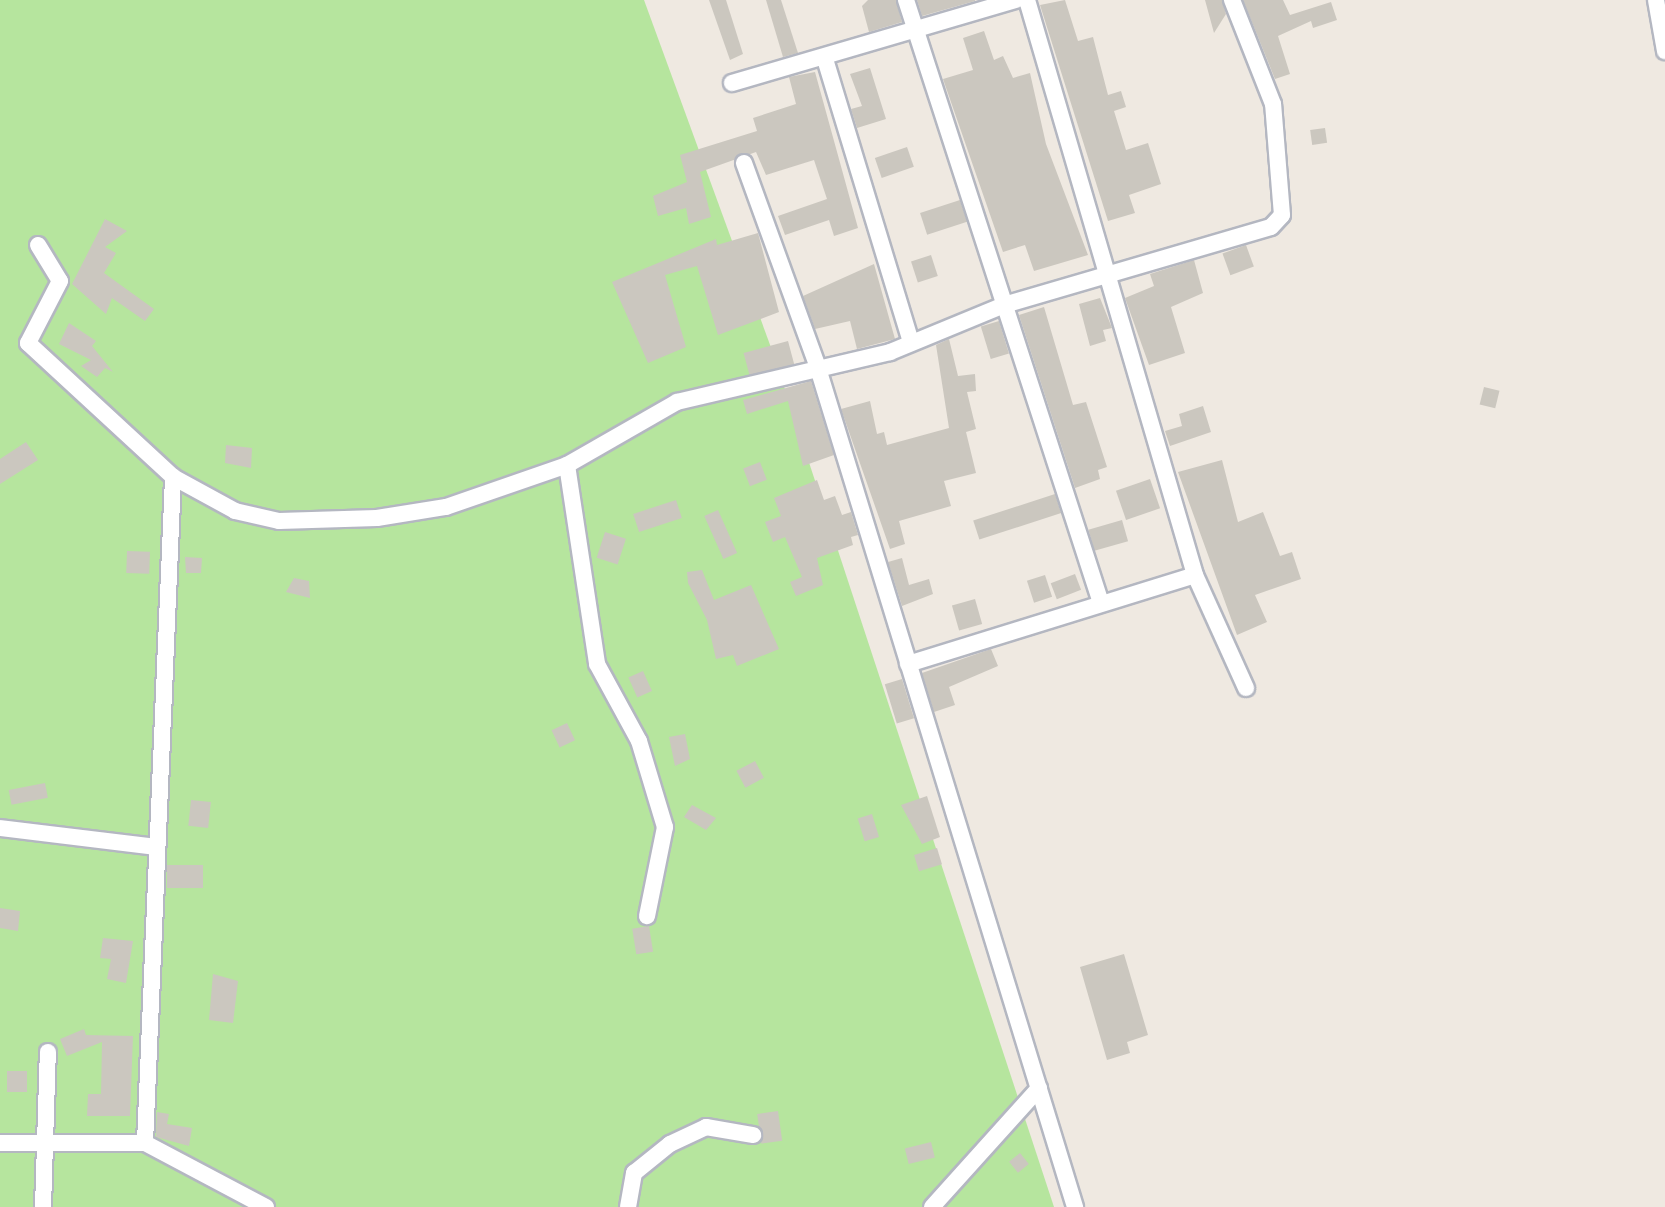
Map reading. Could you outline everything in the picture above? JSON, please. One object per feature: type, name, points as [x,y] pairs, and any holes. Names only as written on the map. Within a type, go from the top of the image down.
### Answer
[{"type":"street","points":[[906,0],[1100,600]]},
{"type":"street","points":[[732,83],[825,59],[1016,0]]},
{"type":"street","points":[[1027,0],[1103,278],[1195,575],[1245,688]]},
{"type":"street","points":[[38,246],[60,281],[28,343],[173,477],[255,517],[337,521],[472,501],[567,465],[677,402],[911,342],[1004,305],[1271,227],[1282,215],[1273,104],[1232,0]]},
{"type":"street","points":[[1656,0],[1665,51]]},
{"type":"street","points":[[825,59],[911,342]]},
{"type":"street","points":[[744,163],[817,365],[1075,1207]]},
{"type":"street","points":[[567,465],[597,663],[639,741],[666,827],[647,916]]},
{"type":"street","points":[[145,1143],[173,477]]},
{"type":"street","points":[[908,664],[1100,600],[1195,575]]},
{"type":"street","points":[[0,828],[157,847]]},
{"type":"street","points":[[43,1207],[48,1052]]},
{"type":"street","points":[[932,1207],[1038,1088]]},
{"type":"street","points":[[628,1207],[634,1173],[670,1144],[706,1127],[753,1135]]},
{"type":"street","points":[[0,1143],[145,1143],[266,1207]]},
{"type":"green space","points":[[0,0],[644,0],[773,353],[1054,1207],[0,1207]]},
{"type":"building","points":[[709,0],[726,0],[743,54],[730,60]]},
{"type":"building","points":[[766,0],[781,0],[798,53],[783,57]]},
{"type":"building","points":[[868,0],[896,0],[902,22],[869,32],[862,6]]},
{"type":"building","points":[[917,0],[975,0],[975,1],[922,16]]},
{"type":"building","points":[[1065,0],[1078,41],[1093,37],[1108,95],[1121,91],[1126,107],[1114,111],[1126,150],[1148,143],[1161,184],[1129,195],[1135,213],[1108,221],[1040,5]]},
{"type":"building","points":[[1205,0],[1222,0],[1226,14],[1214,33]]},
{"type":"building","points":[[1243,0],[1283,0],[1290,15],[1331,2],[1337,20],[1313,28],[1311,21],[1278,36],[1290,74],[1275,79]]},
{"type":"building","points":[[984,31],[994,60],[1003,56],[1013,78],[1030,73],[1046,144],[1088,255],[1034,271],[1025,245],[1003,252],[943,79],[973,70],[963,38]]},
{"type":"building","points":[[870,68],[886,119],[857,128],[851,109],[862,106],[850,74]]},
{"type":"building","points":[[815,72],[858,228],[834,236],[829,220],[785,235],[778,216],[827,199],[814,160],[766,175],[756,152],[700,172],[711,217],[689,224],[686,208],[658,216],[653,196],[687,182],[680,155],[757,131],[753,118],[796,104],[789,77]]},
{"type":"building","points":[[1325,128],[1327,143],[1312,145],[1310,130]]},
{"type":"building","points":[[907,147],[914,167],[882,178],[875,158]]},
{"type":"building","points":[[960,200],[967,222],[927,235],[920,213]]},
{"type":"building","points":[[105,219],[127,231],[105,247],[116,253],[104,273],[154,309],[145,321],[112,298],[106,314],[72,284]]},
{"type":"building","points":[[758,233],[779,312],[718,335],[697,266],[665,275],[686,347],[648,363],[612,282],[716,239],[717,245]]},
{"type":"building","points":[[1246,245],[1254,267],[1230,275],[1223,254]]},
{"type":"building","points":[[931,255],[938,276],[918,282],[911,261]]},
{"type":"building","points":[[1194,260],[1203,293],[1171,307],[1185,353],[1149,365],[1125,298],[1154,286],[1150,274]]},
{"type":"building","points":[[874,264],[895,339],[857,349],[850,321],[815,329],[803,296]]},
{"type":"building","points":[[1100,298],[1112,328],[1103,330],[1106,341],[1090,346],[1079,304]]},
{"type":"building","points":[[1044,307],[1073,405],[1086,402],[1107,467],[1098,470],[1100,479],[1075,488],[1019,315]]},
{"type":"building","points":[[999,321],[1009,354],[991,359],[981,327]]},
{"type":"building","points":[[69,323],[96,341],[92,346],[113,372],[105,368],[97,377],[81,366],[91,360],[59,344]]},
{"type":"building","points":[[949,339],[958,376],[975,374],[976,391],[967,392],[976,429],[966,432],[976,473],[944,481],[951,506],[899,521],[905,544],[890,549],[841,409],[870,401],[877,434],[884,432],[887,445],[949,428],[936,345]]},
{"type":"building","points":[[788,341],[794,364],[750,376],[744,353]]},
{"type":"building","points":[[811,381],[834,455],[803,466],[788,401],[747,414],[743,400]]},
{"type":"building","points":[[1484,387],[1500,391],[1495,408],[1480,404]]},
{"type":"building","points":[[1203,406],[1211,432],[1170,446],[1165,431],[1182,426],[1179,414]]},
{"type":"building","points":[[26,442],[38,460],[0,484],[0,459]]},
{"type":"building","points":[[226,445],[252,448],[251,468],[225,463]]},
{"type":"building","points":[[1222,460],[1238,522],[1263,512],[1280,556],[1292,552],[1301,579],[1255,595],[1267,622],[1237,635],[1178,472]]},
{"type":"building","points":[[760,462],[767,480],[750,486],[743,468]]},
{"type":"building","points":[[1150,479],[1160,508],[1126,520],[1116,491]]},
{"type":"building","points":[[817,480],[824,500],[835,496],[842,515],[851,512],[858,535],[851,537],[853,545],[817,558],[823,585],[796,596],[790,582],[802,577],[785,537],[773,542],[765,522],[781,516],[774,498]]},
{"type":"building","points":[[1055,494],[1061,513],[979,540],[973,521]]},
{"type":"building","points":[[676,500],[682,518],[639,532],[633,514]]},
{"type":"building","points":[[718,510],[737,553],[723,559],[704,516]]},
{"type":"building","points":[[1122,520],[1128,541],[1094,551],[1088,530]]},
{"type":"building","points":[[605,532],[626,539],[618,564],[597,558]]},
{"type":"building","points":[[127,551],[150,552],[149,574],[126,573]]},
{"type":"building","points":[[185,557],[202,558],[201,573],[186,573]]},
{"type":"building","points":[[902,558],[909,585],[929,579],[933,594],[902,606],[888,562]]},
{"type":"building","points":[[702,570],[714,600],[751,585],[779,649],[737,666],[733,655],[716,659],[707,620],[688,583],[687,572]]},
{"type":"building","points":[[1075,574],[1081,590],[1057,599],[1051,583]]},
{"type":"building","points":[[1045,575],[1052,597],[1034,603],[1027,581]]},
{"type":"building","points":[[294,578],[309,581],[310,598],[286,592]]},
{"type":"building","points":[[975,599],[982,624],[959,631],[952,606]]},
{"type":"building","points":[[991,649],[998,666],[949,687],[955,705],[934,712],[922,673]]},
{"type":"building","points":[[643,671],[652,691],[637,698],[628,678]]},
{"type":"building","points":[[902,679],[914,718],[897,723],[885,684]]},
{"type":"building","points":[[567,723],[575,740],[560,747],[552,730]]},
{"type":"building","points":[[685,734],[690,759],[675,766],[669,737]]},
{"type":"building","points":[[755,761],[764,778],[745,788],[736,771]]},
{"type":"building","points":[[45,783],[48,798],[12,805],[9,790]]},
{"type":"building","points":[[927,796],[940,837],[922,844],[901,805]]},
{"type":"building","points":[[191,800],[211,802],[208,828],[188,826]]},
{"type":"building","points":[[692,805],[716,818],[706,830],[684,817]]},
{"type":"building","points":[[872,814],[879,837],[865,841],[858,818]]},
{"type":"building","points":[[937,848],[942,864],[919,871],[914,855]]},
{"type":"building","points":[[167,865],[203,865],[203,888],[167,888]]},
{"type":"building","points":[[0,908],[20,911],[18,931],[0,928]]},
{"type":"building","points":[[649,926],[653,952],[636,954],[632,929]]},
{"type":"building","points":[[103,938],[133,941],[126,983],[107,979],[111,959],[100,958]]},
{"type":"building","points":[[1124,954],[1148,1035],[1127,1042],[1130,1053],[1107,1060],[1080,967]]},
{"type":"building","points":[[213,974],[238,981],[233,1023],[209,1020]]},
{"type":"building","points":[[84,1029],[86,1035],[133,1036],[130,1116],[87,1116],[88,1094],[101,1094],[102,1042],[67,1056],[60,1039]]},
{"type":"building","points":[[7,1071],[27,1071],[27,1092],[7,1092]]},
{"type":"building","points":[[778,1111],[782,1141],[761,1144],[757,1114]]},
{"type":"building","points":[[157,1112],[169,1114],[167,1124],[192,1128],[189,1146],[156,1137]]},
{"type":"building","points":[[931,1142],[935,1158],[909,1164],[905,1149]]},
{"type":"building","points":[[1020,1153],[1029,1164],[1018,1173],[1009,1162]]}]
